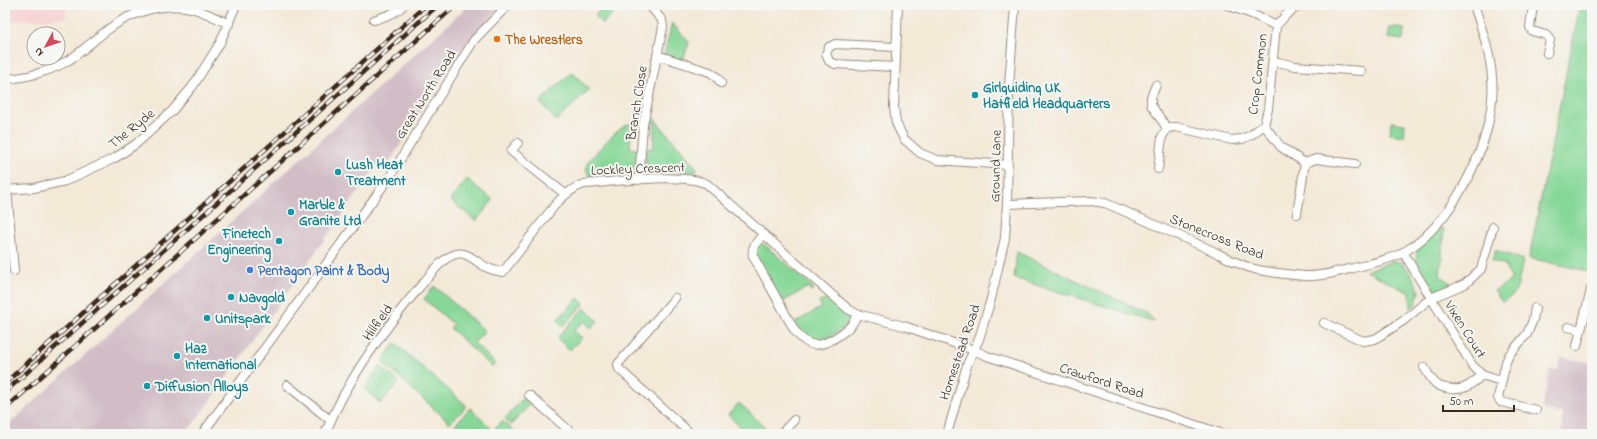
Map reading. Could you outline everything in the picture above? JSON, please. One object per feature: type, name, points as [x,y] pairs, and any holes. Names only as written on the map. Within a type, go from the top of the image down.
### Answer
[{"type":"street","name":"The Ryde","points":[[6,190],[34,188],[66,181],[115,158],[136,144],[172,110],[193,86],[220,43],[236,5]]},
{"type":"street","points":[[374,20],[392,14],[399,10],[403,5]]},
{"type":"street","name":"Great North Road","points":[[202,434],[389,178],[474,40],[508,5]]},
{"type":"street","name":"Branch Close","points":[[639,180],[643,125],[663,27],[662,20],[649,5]]},
{"type":"street","points":[[898,5],[894,107],[896,123],[904,139],[920,154],[936,160],[1008,165]]},
{"type":"street","name":"Ground Lane","points":[[996,278],[1005,238],[1009,86],[1015,5]]},
{"type":"street","points":[[1227,5],[1254,15],[1276,26]]},
{"type":"street","name":"Crop Common","points":[[1166,128],[1176,127],[1232,140],[1242,139],[1251,135],[1264,125],[1268,109],[1274,61],[1276,26],[1286,15],[1299,5]]},
{"type":"street","name":"Stonecross Road","points":[[1007,204],[1091,201],[1105,203],[1251,268],[1282,273],[1307,276],[1336,272],[1403,252],[1421,240],[1436,225],[1462,190],[1481,148],[1488,126],[1492,98],[1492,75],[1485,39],[1474,5]]},
{"type":"street","points":[[1533,5],[1530,27],[1532,31],[1546,35],[1550,40],[1547,53]]},
{"type":"street","points":[[5,79],[40,73],[68,60],[116,24],[130,16],[149,10],[168,7],[186,7],[201,11],[229,24]]},
{"type":"street","points":[[895,68],[835,64],[829,60],[826,54],[829,47],[835,44],[896,47]]},
{"type":"street","name":"Branch Close","points":[[657,55],[710,72],[717,77],[721,83]]},
{"type":"street","points":[[1274,61],[1295,66],[1361,71]]},
{"type":"street","points":[[1156,85],[1151,97],[1151,105],[1166,128],[1162,137],[1158,169]]},
{"type":"street","points":[[1264,125],[1281,147],[1305,163]]},
{"type":"street","points":[[518,143],[511,151],[564,194]]},
{"type":"street","points":[[1305,163],[1316,159],[1355,164]]},
{"type":"street","points":[[1298,214],[1305,163]]},
{"type":"street","name":"Lockley Crescent","points":[[474,259],[487,268],[503,272],[564,194],[575,187],[584,184],[639,180],[682,178],[700,180],[707,184],[848,309],[857,314],[904,326],[974,350]]},
{"type":"street","points":[[6,190],[14,271]]},
{"type":"street","points":[[1324,323],[1363,341],[1375,340],[1403,321],[1432,298],[1465,284],[1481,269],[1493,226]]},
{"type":"street","points":[[763,234],[752,249],[753,256],[795,331],[801,338],[809,344],[817,346],[825,344],[849,329],[854,323],[857,314]]},
{"type":"street","name":"Vixen Court","points":[[1403,252],[1472,365],[1482,375],[1501,380]]},
{"type":"street","name":"Hillfield","points":[[325,434],[330,420],[352,382],[390,325],[435,270],[450,256],[457,254],[468,255],[474,259]]},
{"type":"street","name":"Homestead Road","points":[[947,434],[967,365],[974,350],[991,299],[996,278]]},
{"type":"street","points":[[1577,346],[1592,286]]},
{"type":"street","points":[[675,298],[618,364],[619,369],[691,434]]},
{"type":"street","name":"Vixen Court","points":[[1535,308],[1534,320],[1527,334],[1509,355],[1501,380],[1498,398],[1501,402],[1536,410]]},
{"type":"street","points":[[1568,327],[1580,330]]},
{"type":"street","name":"Crawford Road","points":[[974,350],[987,356],[1223,434]]},
{"type":"street","points":[[1424,367],[1435,383],[1441,387],[1452,390],[1461,390],[1472,384],[1482,375]]},
{"type":"street","points":[[287,385],[330,420]]},
{"type":"street","points":[[529,395],[573,434]]},
{"type":"street","points":[[781,434],[794,420]]},
{"type":"shaded area","points":[[5,5],[66,5],[66,18],[5,21]]},
{"type":"shaded area","points":[[469,5],[503,5],[455,57],[390,161],[377,166],[186,434],[5,434],[5,428]]},
{"type":"shaded area","points":[[1561,357],[1592,363],[1592,434],[1561,434],[1563,414],[1542,409],[1550,369],[1558,370]]},
{"type":"green space","points":[[606,5],[623,5],[602,24],[595,15]]},
{"type":"green space","points":[[1580,5],[1592,5],[1592,272],[1529,258]]},
{"type":"green space","points":[[672,23],[689,42],[683,60],[664,55]]},
{"type":"green space","points":[[1390,27],[1404,29],[1403,40],[1388,38]]},
{"type":"green space","points":[[572,72],[589,90],[556,121],[540,102]]},
{"type":"green space","points":[[648,116],[652,116],[697,168],[696,172],[654,172],[647,168],[645,152],[649,148],[653,148],[655,123],[650,122]]},
{"type":"green space","points":[[1391,122],[1405,124],[1404,136],[1390,134]]},
{"type":"green space","points":[[631,123],[630,148],[637,149],[637,163],[634,169],[629,174],[608,177],[600,177],[589,174],[586,170],[587,163],[613,135]]},
{"type":"green space","points":[[467,179],[493,200],[476,221],[450,200]]},
{"type":"green space","points":[[1439,228],[1444,229],[1440,276],[1453,285],[1435,291],[1429,286],[1418,266],[1416,259],[1422,243]]},
{"type":"green space","points":[[764,244],[812,286],[813,291],[811,292],[808,287],[784,301],[780,299],[754,252],[756,246]]},
{"type":"green space","points":[[1495,250],[1523,260],[1517,288],[1513,295],[1502,302],[1494,291],[1512,279],[1506,269],[1506,265],[1492,261]]},
{"type":"green space","points":[[1017,252],[1148,314],[1155,322],[1014,278]]},
{"type":"green space","points":[[1393,261],[1406,267],[1419,290],[1416,304],[1411,309],[1410,293],[1366,271]]},
{"type":"green space","points":[[434,286],[485,331],[474,343],[495,363],[492,367],[450,328],[453,324],[424,299]]},
{"type":"green space","points":[[578,298],[584,304],[563,326],[557,320]]},
{"type":"green space","points":[[825,300],[833,303],[845,312],[851,323],[822,342],[808,341],[796,327],[796,322],[822,307],[819,302]]},
{"type":"green space","points":[[584,308],[598,321],[591,328],[584,321],[574,331],[582,338],[570,350],[557,338]]},
{"type":"green space","points":[[395,343],[467,406],[450,423],[382,362]]},
{"type":"green space","points":[[380,365],[399,382],[380,403],[365,389]]},
{"type":"green space","points":[[523,398],[530,404],[511,425],[505,419]]},
{"type":"green space","points":[[739,403],[768,430],[764,434],[748,434],[728,415]]},
{"type":"green space","points":[[470,408],[491,428],[486,434],[462,434],[454,426]]},
{"type":"green space","points":[[502,421],[516,433],[490,434]]},
{"type":"railway","points":[[5,383],[426,5]]},
{"type":"railway","points":[[5,392],[438,5]]},
{"type":"railway","points":[[5,409],[456,5]]},
{"type":"place","name":"The Wrestlers","points":[[497,39]]},
{"type":"place","name":"Girlguiding UK Hatfield Headquarters","points":[[975,95]]},
{"type":"place","name":"Lush Heat Treatment","points":[[338,172]]},
{"type":"place","name":"Marble & Granite Ltd","points":[[291,212]]},
{"type":"place","name":"Finetech Engineering","points":[[279,241]]},
{"type":"place","name":"Pentagon Paint & Body","points":[[250,270]]},
{"type":"place","name":"Navgold","points":[[231,297]]},
{"type":"place","name":"Unitspark","points":[[207,318]]},
{"type":"place","name":"Haz International","points":[[177,356]]},
{"type":"place","name":"Diffusion Alloys","points":[[147,386]]}]
